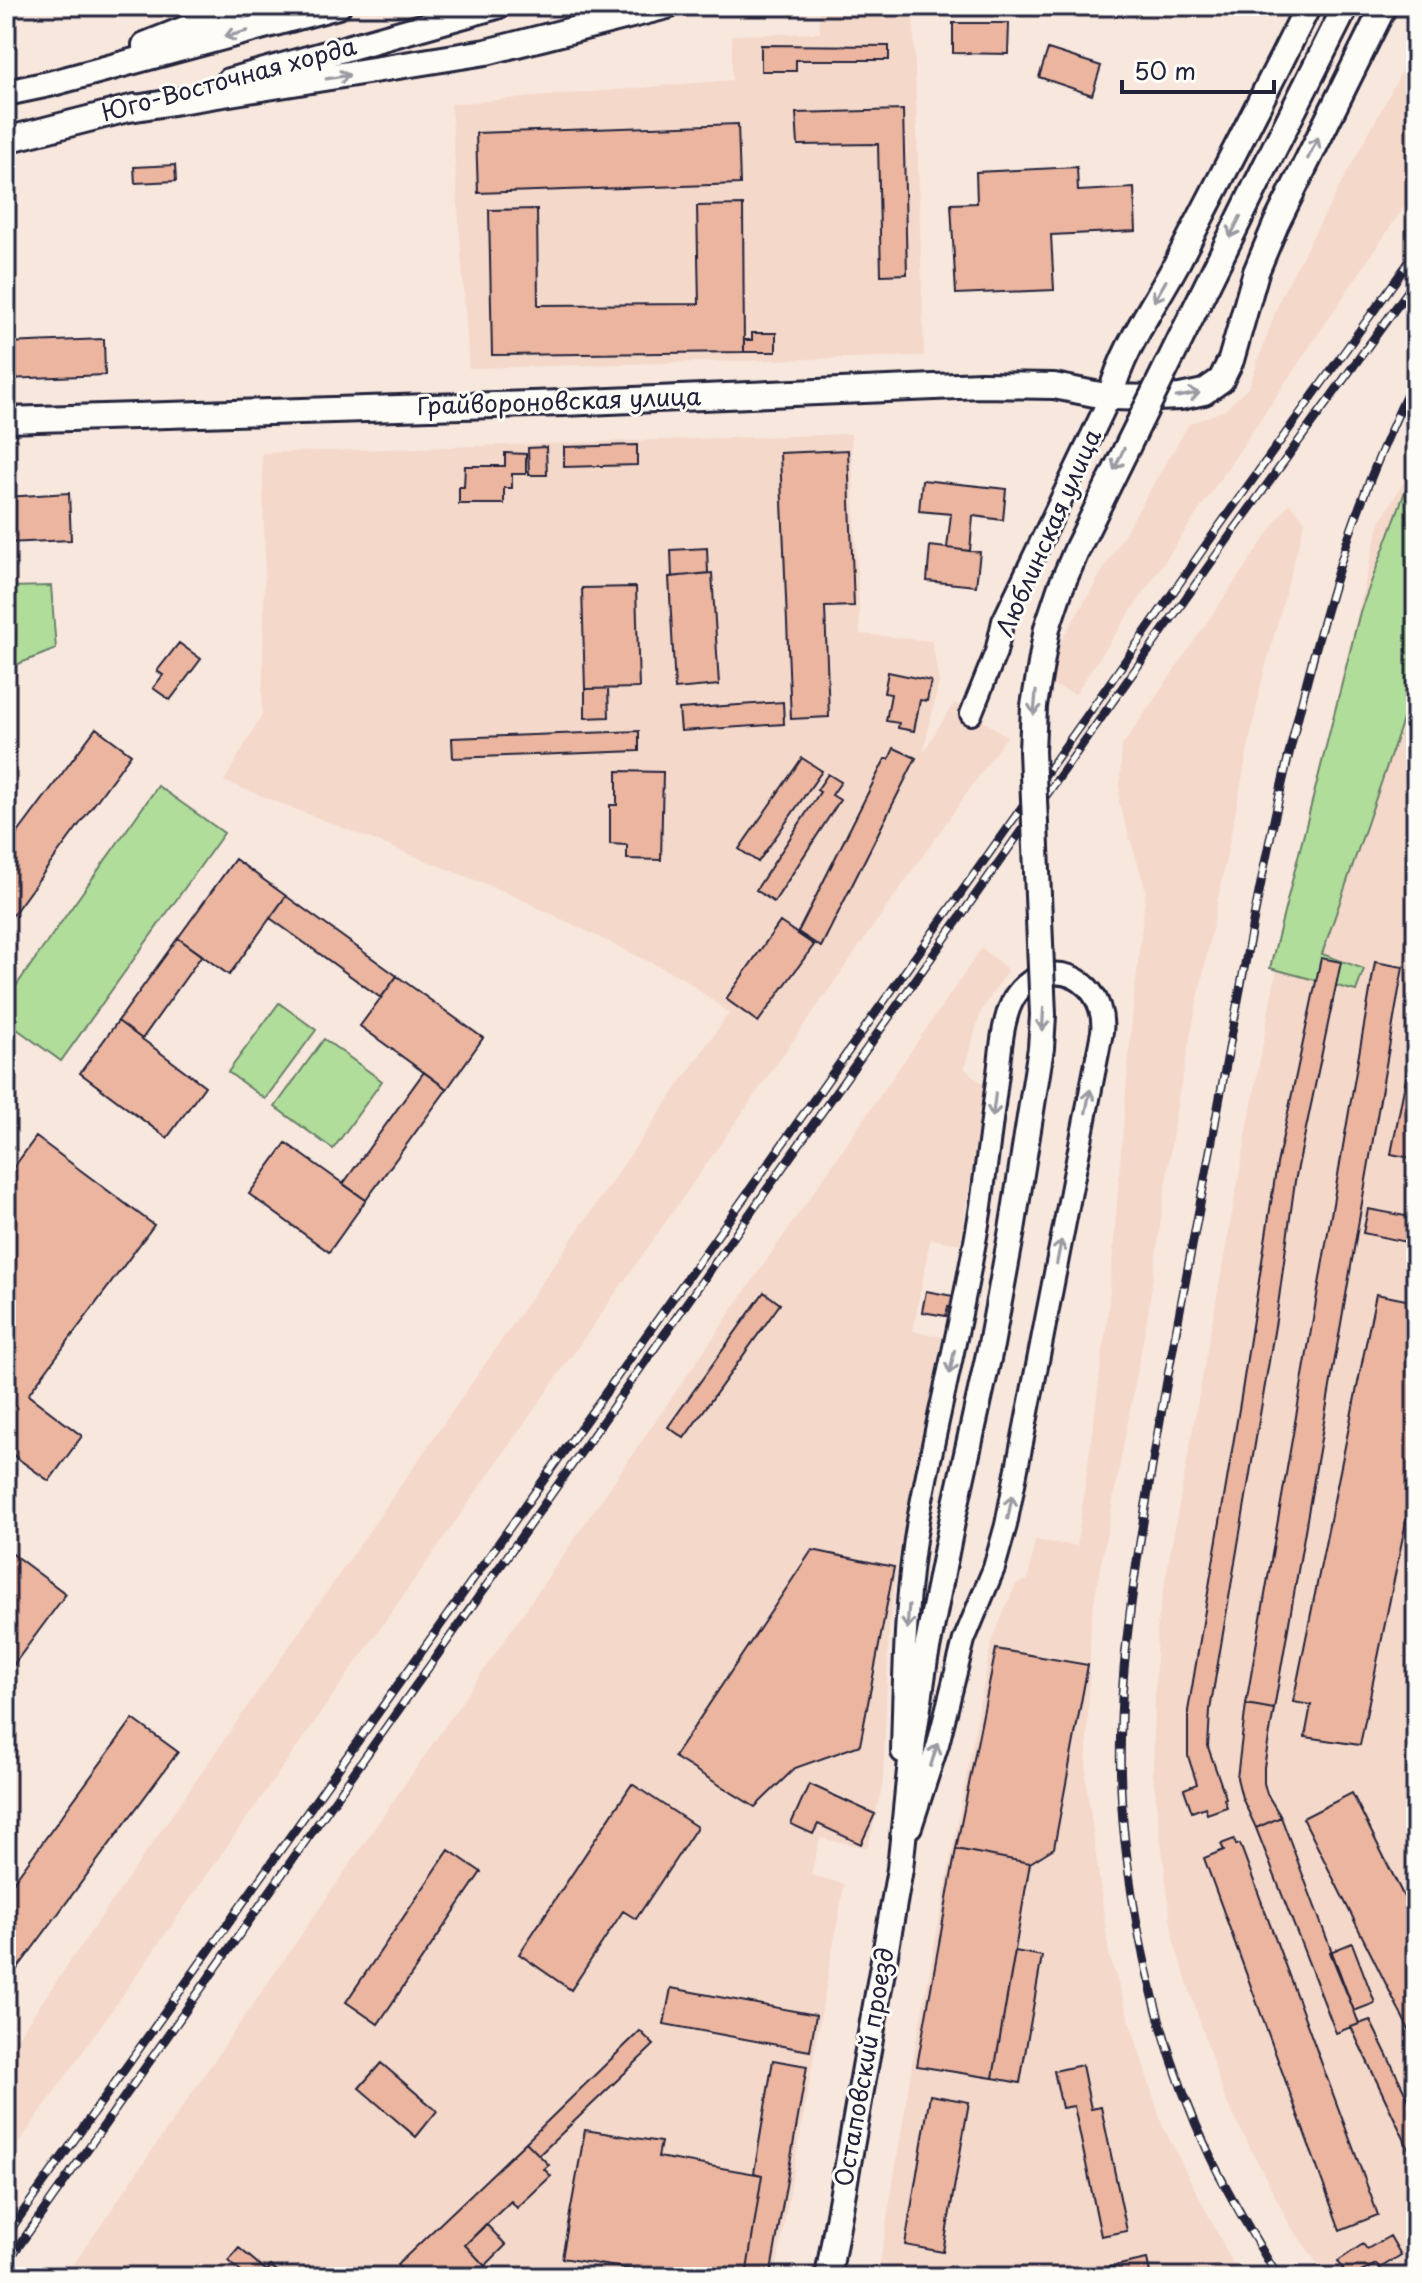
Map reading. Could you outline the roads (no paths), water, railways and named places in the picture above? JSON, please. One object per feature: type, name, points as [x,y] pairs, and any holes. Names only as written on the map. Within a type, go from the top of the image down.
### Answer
[{"type":"main road","points":[[49,84],[243,6]]},
{"type":"main road","name":"Юго-Восточная хорда","points":[[6,93],[338,6]]},
{"type":"main road","name":"Юго-Восточная хорда","points":[[6,140],[497,6]]},
{"type":"main road","points":[[123,110],[486,52],[667,6]]},
{"type":"main road","name":"Люблинская улица","points":[[1110,397],[1127,348],[1175,266],[1251,123],[1308,6]]},
{"type":"main road","name":"Остаповский проезд","points":[[828,2277],[902,1856],[925,1659],[991,1345],[1041,1048],[1043,1015],[1032,751],[1038,674],[1047,628],[1084,534],[1346,6]]},
{"type":"main road","points":[[1110,397],[1180,397],[1204,392],[1221,380],[1231,360],[1256,272],[1276,224],[1384,6]]},
{"type":"main road","name":"Грайвороновская улица","points":[[6,420],[548,404],[981,385],[1054,386],[1110,397]]},
{"type":"street","name":"Люблинская улица","points":[[971,714],[996,652],[1003,621],[1110,397]]},
{"type":"street","points":[[902,1856],[938,1744],[964,1640],[994,1568],[1012,1495],[1103,1023],[1101,1007],[1093,992],[1073,976],[1049,974],[1026,983],[1011,1003],[1003,1035],[965,1301],[919,1515],[911,1569],[903,1693],[904,1820]]},
{"type":"railway","points":[[6,2236],[1416,252]]},
{"type":"railway","points":[[6,2264],[1232,533],[1416,280]]},
{"type":"railway","points":[[1278,2277],[1210,2156],[1179,2081],[1155,2003],[1137,1923],[1125,1842],[1120,1756],[1124,1670],[1134,1584],[1165,1391],[1262,875],[1281,790],[1323,622],[1348,539],[1416,375]]}]
